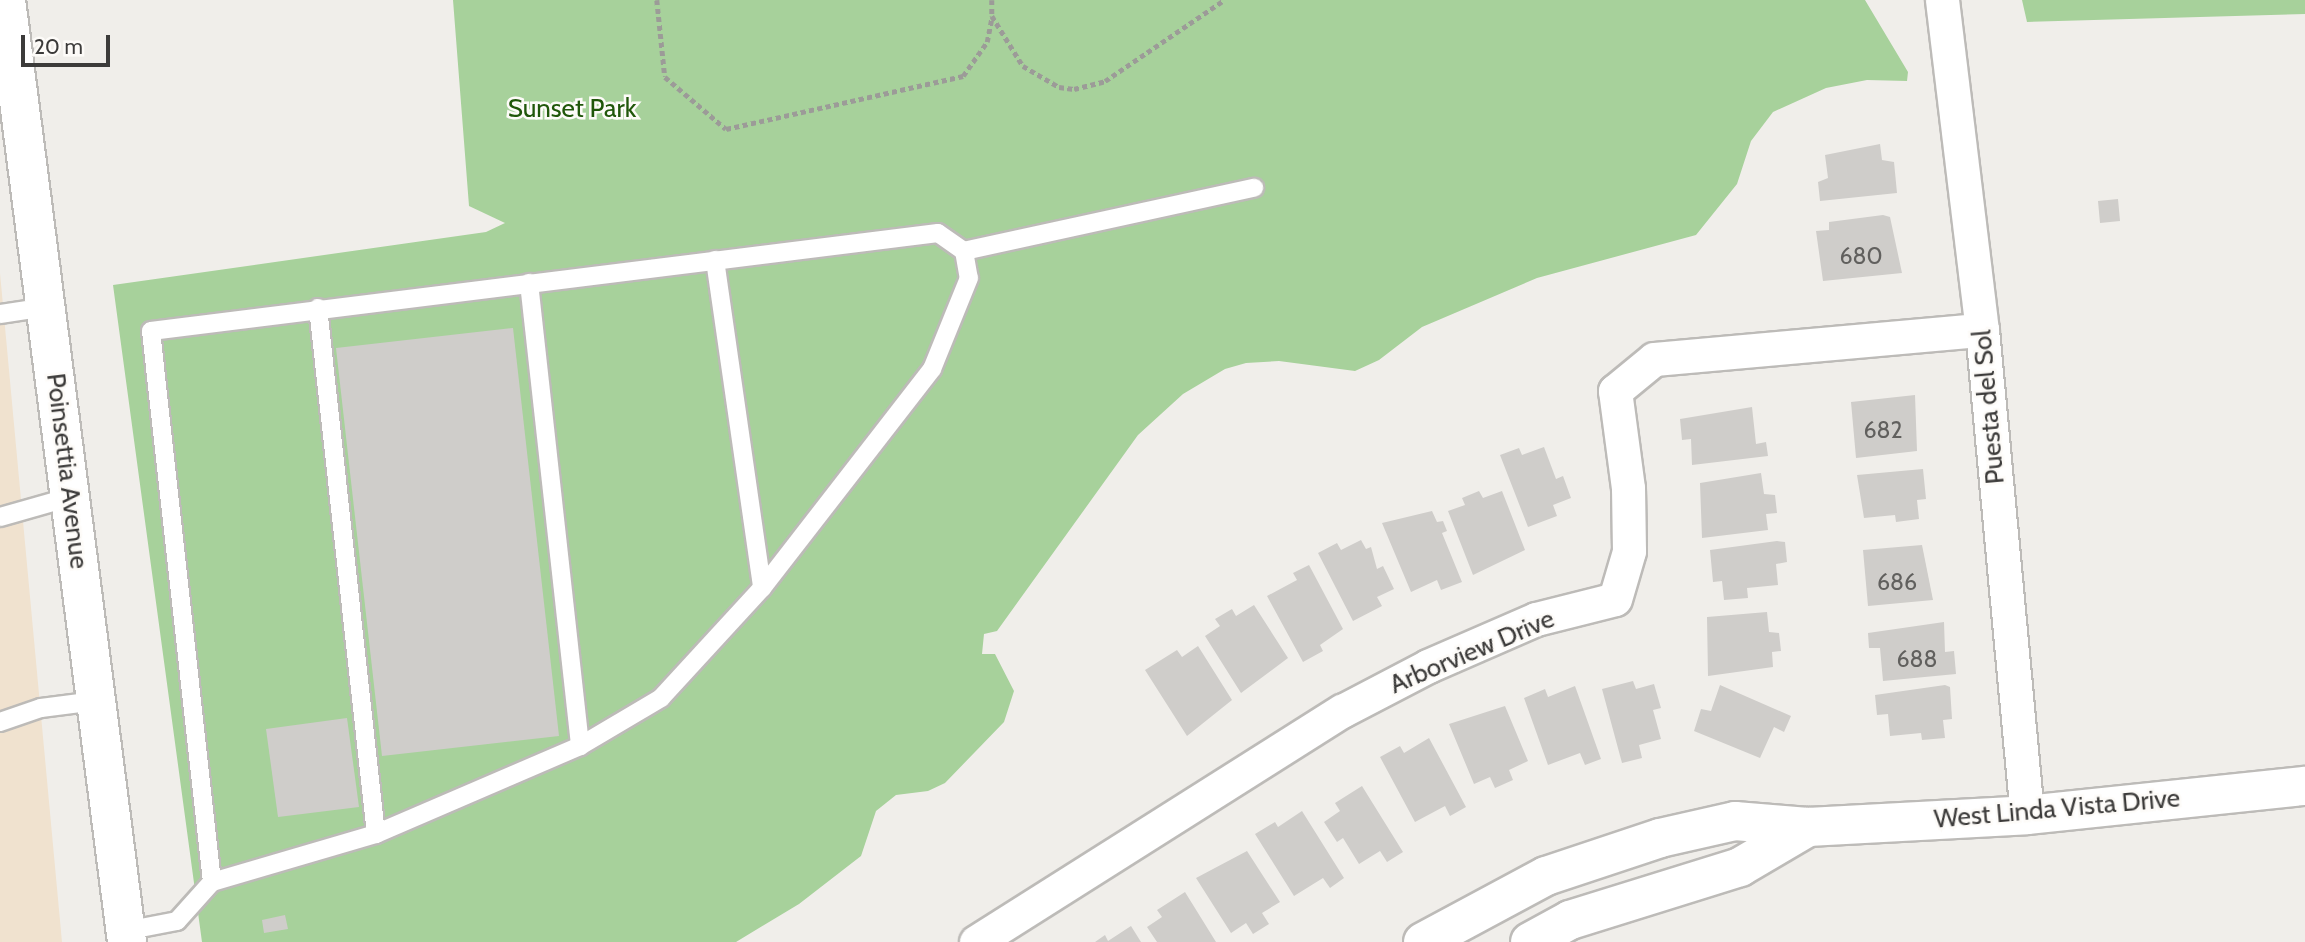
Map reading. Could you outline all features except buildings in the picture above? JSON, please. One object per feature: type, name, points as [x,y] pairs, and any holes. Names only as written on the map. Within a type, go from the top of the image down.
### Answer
[{"type":"main road","name":"Poinsettia Avenue","points":[[6,0],[126,936]]},
{"type":"main road","name":"West Linda Vista Drive","points":[[1423,942],[1546,876],[1660,838],[1735,821],[1808,827],[2027,815],[2305,786]]},
{"type":"main road","name":"West Linda Vista Drive","points":[[1530,942],[1570,920],[1740,867],[1808,827]]},
{"type":"street","name":"Puesta del Sol","points":[[1942,0],[1982,330],[2027,815]]},
{"type":"street","name":"Arborview Drive","points":[[976,942],[1342,711],[1428,666],[1536,619],[1615,599],[1629,551],[1628,488],[1615,391],[1654,359],[1982,330]]},
{"type":"lane","points":[[964,251],[1254,188]]},
{"type":"lane","points":[[126,936],[177,921],[212,883],[376,834],[580,746],[661,698],[762,588],[932,369],[969,278],[964,251],[938,233],[150,331],[212,883]]},
{"type":"lane","points":[[715,260],[762,588]]},
{"type":"lane","points":[[529,283],[580,746]]},
{"type":"lane","points":[[0,314],[46,307]]},
{"type":"lane","points":[[318,308],[376,834]]},
{"type":"lane","points":[[0,517],[70,497]]},
{"type":"lane","points":[[0,722],[41,708],[96,701]]},
{"type":"path","points":[[657,0],[665,77],[726,129],[963,76],[987,42],[992,0]]},
{"type":"path","points":[[992,16],[1032,74],[1059,87],[1074,89],[1105,81],[1224,0]]},
{"type":"shaded area","points":[[0,273],[62,942],[0,942]]},
{"type":"green space","name":"Sunset Park","points":[[453,0],[1865,0],[1908,72],[1907,81],[1867,80],[1826,88],[1773,112],[1751,141],[1737,184],[1696,235],[1537,278],[1422,327],[1379,360],[1355,371],[1279,361],[1246,363],[1225,369],[1183,394],[1138,435],[997,631],[984,634],[982,654],[995,654],[1014,691],[1004,722],[945,783],[928,791],[896,795],[876,811],[861,856],[799,904],[736,942],[202,942],[113,285],[486,232],[505,223],[469,206]]},
{"type":"green space","points":[[2022,0],[2305,0],[2305,14],[2027,22]]}]
